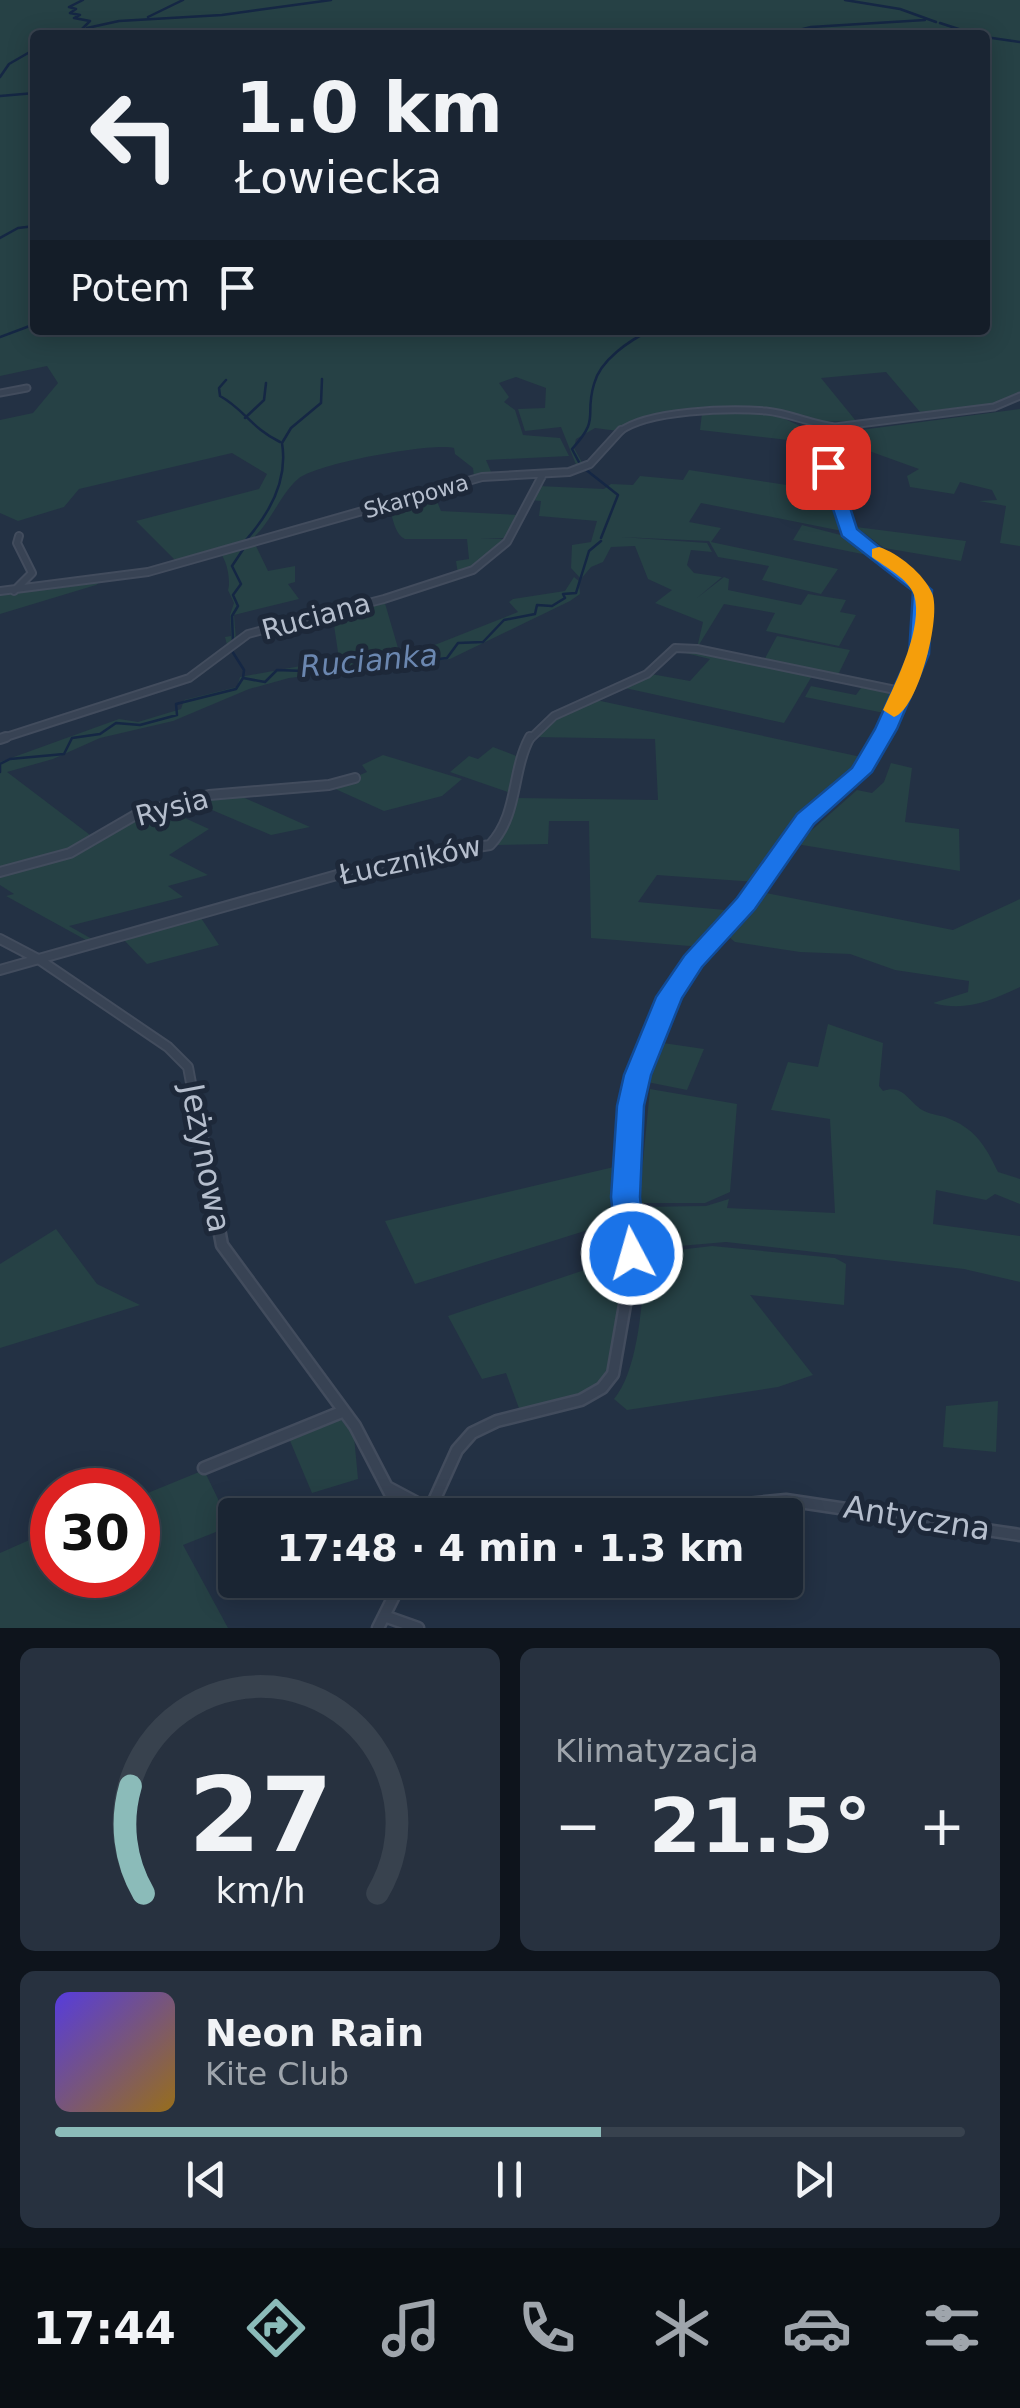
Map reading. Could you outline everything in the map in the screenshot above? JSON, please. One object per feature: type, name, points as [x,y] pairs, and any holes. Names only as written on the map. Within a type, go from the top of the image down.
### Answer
[{"type":"street","points":[[0,393],[27,388]]},
{"type":"street","points":[[435,1498],[459,1446],[472,1433],[498,1421],[581,1400],[602,1388],[613,1374],[630,1276],[625,1197],[631,1106],[654,1033],[678,982],[746,903],[786,843],[816,809],[861,772],[904,692],[920,648],[924,594],[914,580],[844,526],[819,449],[818,426],[994,406],[1020,396]]},
{"type":"street","name":"Skarpowa","points":[[0,592],[148,572],[482,477],[542,476],[586,466],[623,428],[661,415],[768,411],[818,426]]},
{"type":"street","name":"Ruciana","points":[[0,739],[189,678],[248,634],[368,604],[472,570],[506,542],[542,476]]},
{"type":"street","points":[[14,590],[32,573],[17,544],[19,536]]},
{"type":"street","name":"Łuczników","points":[[0,970],[383,862],[490,845],[506,822],[533,734],[566,712],[644,676],[677,648],[904,692]]},
{"type":"street","name":"Rysia","points":[[0,872],[79,849],[139,813],[220,794],[329,786],[355,778]]},
{"type":"street","name":"Jeżynowa","points":[[0,939],[40,960],[168,1047],[188,1067],[222,1244],[344,1411],[392,1498]]},
{"type":"street","points":[[204,1468],[344,1411]]},
{"type":"street","name":"Antyczna","points":[[803,1503],[1020,1535]]},
{"type":"street","points":[[394,1598],[382,1623],[418,1628]]},
{"type":"green space","points":[[0,0],[1020,0],[1020,392],[991,404],[920,412],[886,372],[821,378],[856,421],[807,422],[771,410],[650,415],[618,431],[595,428],[576,439],[574,448],[584,466],[577,467],[561,427],[525,431],[518,409],[545,408],[546,388],[516,377],[499,383],[509,397],[504,402],[515,410],[523,435],[560,438],[569,456],[486,460],[492,474],[474,477],[473,468],[455,454],[454,448],[442,447],[399,451],[326,467],[298,479],[252,539],[229,550],[178,563],[136,521],[259,489],[267,474],[232,453],[79,489],[64,507],[18,521],[0,513],[0,420],[33,413],[58,383],[47,366],[0,376]]},
{"type":"green space","points":[[1020,409],[1020,546],[1000,543],[1006,506],[979,501],[997,500],[992,490],[960,482],[954,494],[910,487],[907,476],[919,469],[869,451],[857,440],[838,433]]},
{"type":"green space","points":[[702,413],[773,413],[812,432],[815,443],[700,430]]},
{"type":"green space","points":[[689,470],[800,487],[808,475],[829,478],[842,531],[701,503],[689,522],[721,528],[711,542],[838,569],[821,594],[762,580],[769,566],[718,557],[709,541],[621,537],[707,543],[712,552],[691,550],[687,565],[694,573],[722,577],[697,598],[724,577],[729,579],[728,590],[801,605],[808,594],[846,600],[840,612],[856,615],[839,646],[766,631],[775,613],[724,604],[697,648],[703,622],[655,603],[672,590],[648,579],[635,546],[611,547],[603,562],[591,567],[581,579],[571,568],[572,545],[591,542],[597,521],[539,516],[541,501],[530,500],[538,486],[604,489],[611,484],[633,485],[640,476],[683,480]]},
{"type":"green space","points":[[434,494],[441,511],[520,515],[508,538],[481,538],[507,539],[476,567],[458,574],[456,561],[469,559],[467,539],[405,539],[394,524],[389,503]]},
{"type":"green space","points":[[802,525],[852,538],[882,558],[793,540]]},
{"type":"green space","points":[[856,527],[966,541],[961,561],[884,548]]},
{"type":"green space","points":[[255,544],[268,571],[295,566],[295,582],[288,584],[299,599],[234,615],[236,640],[227,645],[225,637],[231,636],[234,603],[220,553]]},
{"type":"green space","points":[[574,577],[579,581],[580,594],[570,601],[450,659],[289,678],[249,689],[173,721],[100,738],[53,759],[7,772],[94,838],[70,852],[0,871],[0,762],[119,719],[138,722],[181,709],[184,700],[237,687],[240,677],[339,659],[334,625],[326,616],[384,600],[398,648],[432,646],[518,612],[509,602],[513,599],[565,591]]},
{"type":"green space","points":[[100,582],[96,585],[0,614],[0,593]]},
{"type":"green space","points":[[777,636],[850,650],[837,677],[763,662]]},
{"type":"green space","points":[[680,648],[812,676],[784,723],[625,688],[651,674],[690,681],[710,659],[673,650]]},
{"type":"green space","points":[[863,685],[900,692],[889,714],[805,697],[811,686],[856,695]]},
{"type":"green space","points":[[596,700],[866,758],[801,820],[756,882],[657,875],[638,902],[736,911],[702,947],[591,938],[589,821],[549,821],[548,844],[497,845],[517,798],[658,800],[655,739],[533,737],[566,713]]},
{"type":"green space","points":[[493,747],[519,757],[511,793],[450,772],[469,756],[478,759]]},
{"type":"green space","points":[[383,755],[462,779],[442,796],[384,811],[331,787],[367,772],[362,765]]},
{"type":"green space","points":[[891,763],[912,768],[905,822],[959,829],[960,871],[796,844],[857,790],[872,793],[884,782]]},
{"type":"green space","points":[[238,795],[310,827],[271,835],[191,801]]},
{"type":"green space","points":[[165,809],[209,829],[169,855],[208,875],[168,886],[183,897],[69,926],[99,943],[95,945],[6,896],[14,894],[0,885],[0,874],[71,854],[129,819]]},
{"type":"green space","points":[[766,893],[953,930],[1020,899],[1020,987],[978,1003],[945,1005],[933,1003],[968,992],[969,981],[895,970],[850,954],[800,952],[735,942],[729,937]]},
{"type":"green space","points":[[201,918],[219,945],[147,964],[124,940]]},
{"type":"green space","points":[[828,1024],[883,1043],[879,1086],[883,1091],[896,1090],[922,1110],[964,1126],[983,1146],[998,1172],[1020,1179],[1020,1204],[995,1194],[986,1200],[936,1190],[933,1224],[1020,1236],[1020,1282],[964,1269],[726,1242],[644,1249],[639,1207],[706,1206],[729,1199],[727,1208],[835,1213],[830,1119],[771,1110],[788,1062],[818,1067]]},
{"type":"green space","points":[[663,1043],[704,1049],[687,1090],[647,1082]]},
{"type":"green space","points":[[650,1089],[737,1104],[730,1192],[705,1203],[639,1203]]},
{"type":"green space","points":[[618,1166],[623,1219],[415,1284],[385,1221]]},
{"type":"green space","points":[[56,1229],[97,1284],[140,1305],[0,1348],[0,1264]]},
{"type":"green space","points":[[712,1246],[835,1258],[846,1264],[844,1305],[750,1295],[813,1375],[778,1387],[627,1410],[614,1399],[634,1351],[644,1254]]},
{"type":"green space","points":[[626,1256],[610,1364],[590,1389],[569,1399],[520,1411],[506,1373],[482,1379],[448,1316]]},
{"type":"green space","points":[[998,1401],[996,1452],[943,1447],[946,1406]]},
{"type":"green space","points":[[339,1417],[354,1436],[358,1479],[312,1493],[288,1436]]},
{"type":"green space","points":[[204,1470],[218,1499],[218,1531],[183,1545],[228,1628],[0,1628],[0,1553],[30,1540],[30,1598],[160,1598],[160,1488]]},
{"type":"waterway","points":[[81,30],[90,21],[74,18],[80,15],[70,13],[76,9],[69,7],[83,0]]},
{"type":"waterway","points":[[148,17],[183,0]]},
{"type":"waterway","points":[[87,28],[119,21],[222,15],[331,0]]},
{"type":"waterway","points":[[845,0],[900,9],[936,22]]},
{"type":"waterway","points":[[799,30],[925,20]]},
{"type":"waterway","points":[[940,23],[962,30]]},
{"type":"waterway","points":[[990,38],[1020,42]]},
{"type":"waterway","points":[[0,77],[9,64],[30,52]]},
{"type":"waterway","points":[[0,96],[30,93]]},
{"type":"waterway","points":[[0,238],[30,227]]},
{"type":"waterway","points":[[0,337],[30,326]]},
{"type":"waterway","name":"Rucianka","points":[[581,466],[572,449],[589,423],[597,375],[617,352],[642,335]]},
{"type":"waterway","points":[[246,540],[263,519],[280,482],[282,443],[291,428],[321,403],[322,379]]},
{"type":"waterway","points":[[226,380],[219,388],[220,396],[246,417]]},
{"type":"waterway","points":[[246,417],[264,400],[266,383]]},
{"type":"waterway","points":[[246,417],[280,442]]},
{"type":"waterway","name":"Rucianka","points":[[585,469],[618,495],[601,538]]},
{"type":"waterway","name":"Rucianka","points":[[243,678],[265,682],[277,670],[304,671],[318,664],[358,669],[379,661],[397,664],[447,658],[458,643],[483,642],[504,620],[535,614],[537,605],[552,606],[565,598],[563,594],[576,593],[589,551],[601,541]]},
{"type":"waterway","points":[[233,642],[232,616],[238,606],[233,595],[241,584],[232,566],[244,548]]},
{"type":"waterway","points":[[232,651],[244,670],[243,678]]},
{"type":"waterway","name":"Rucianka","points":[[0,772],[0,764],[10,759],[64,754],[72,738],[100,734],[116,723],[140,725],[177,715],[176,704],[236,689],[243,678]]},
{"type":"slow traffic","points":[[879,553],[914,580],[924,596],[919,654],[894,710]]},
{"type":"route","points":[[632,1254],[625,1197],[631,1106],[638,1075],[669,997],[693,962],[746,903],[778,853],[806,819],[861,772],[910,681],[919,654],[925,600],[922,590],[844,526],[828,467]]}]
